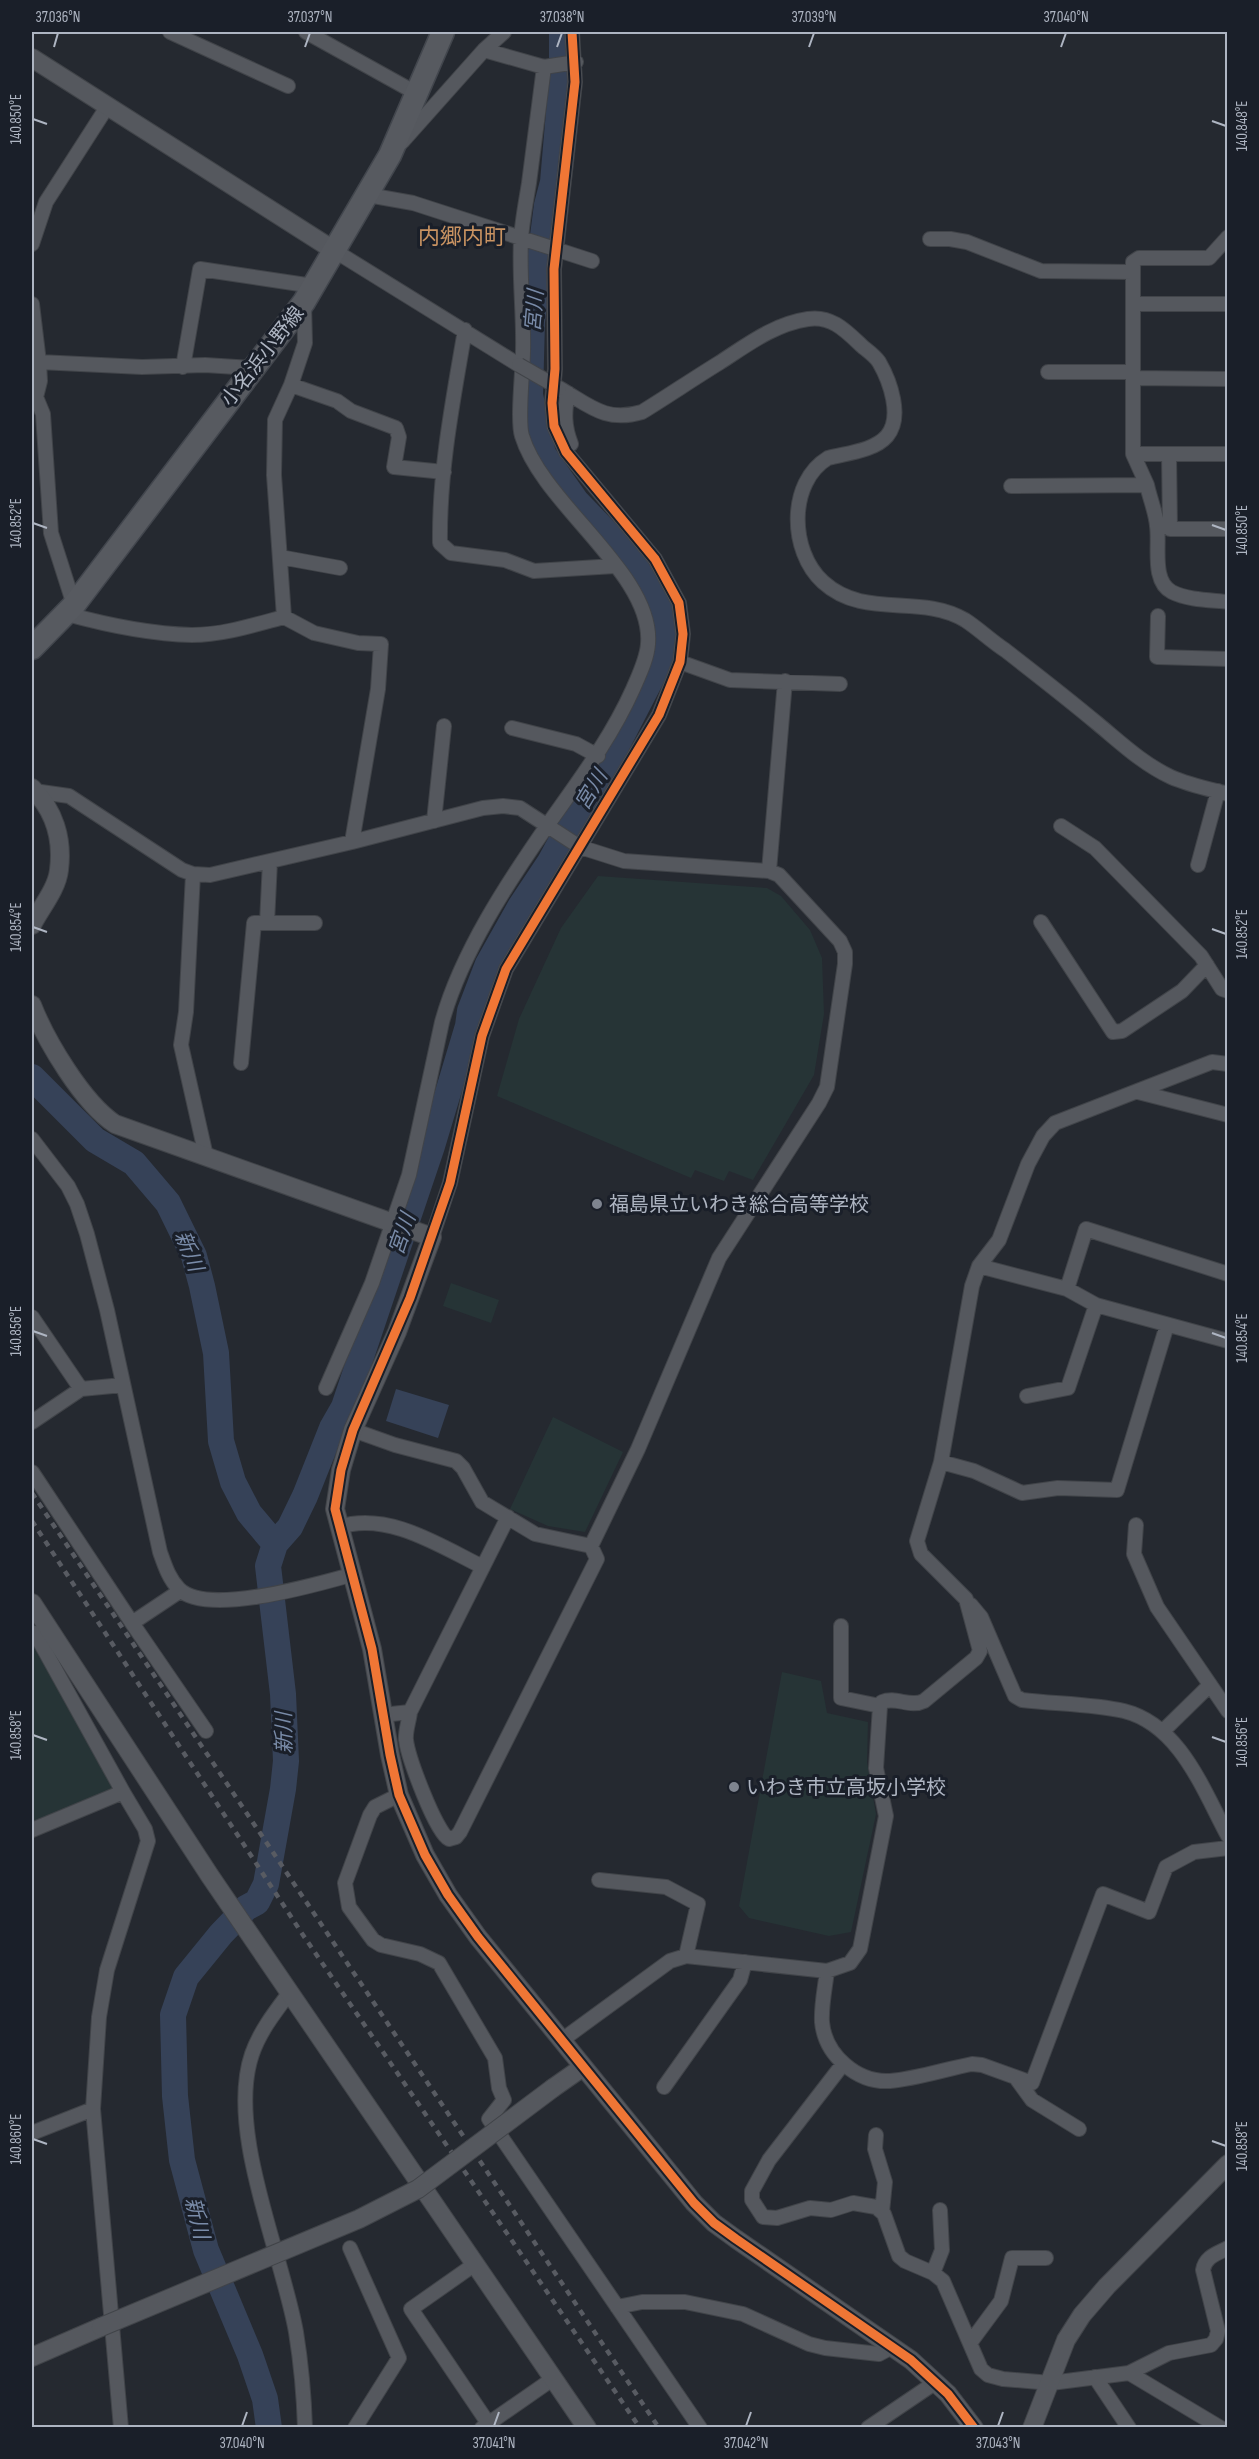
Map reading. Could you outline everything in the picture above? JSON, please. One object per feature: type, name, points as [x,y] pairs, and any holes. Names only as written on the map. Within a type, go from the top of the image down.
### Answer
[{"type":"main road","name":"小名浜小野線","points":[[32,648],[71,610],[309,294],[390,154],[443,32]]},
{"type":"street","points":[[170,32],[288,86]]},
{"type":"street","points":[[390,154],[484,50],[504,32]]},
{"type":"street","points":[[573,32],[568,145],[553,247],[554,426],[577,467],[655,559],[679,603],[683,634],[680,662],[659,715],[577,844],[506,969],[491,1006],[470,1082],[450,1183],[427,1236],[397,1332],[353,1430],[341,1470],[335,1509],[349,1576],[372,1649],[382,1715],[399,1795],[425,1854],[448,1895],[478,1937],[694,2203],[714,2223],[892,2347],[936,2382],[974,2427]]},
{"type":"street","points":[[315,34],[416,93]]},
{"type":"street","points":[[484,50],[547,67],[572,63]]},
{"type":"street","points":[[32,58],[335,251],[593,410],[612,416],[626,417],[642,412],[764,334],[787,324],[811,318],[829,320],[840,326],[878,360],[887,380],[895,413],[888,435],[869,448],[828,458],[808,476],[801,493],[798,513],[800,539],[806,556],[821,581],[858,602],[871,605],[926,606],[965,620],[1061,693],[1141,760],[1170,777],[1225,792],[1198,865]]},
{"type":"street","points":[[326,1388],[372,1282],[394,1224],[409,1175],[447,1004],[463,966],[490,915],[598,756],[623,712],[638,679],[648,647],[646,614],[635,592],[531,458],[521,433],[524,241],[547,67]]},
{"type":"street","points":[[32,244],[46,202],[107,107]]},
{"type":"street","points":[[368,195],[413,203],[524,241],[553,247],[592,261]]},
{"type":"street","points":[[1227,237],[1209,258],[1139,258],[1133,262],[1133,454],[1147,485],[1157,525],[1159,574],[1170,591],[1182,596],[1227,602]]},
{"type":"street","points":[[930,239],[968,242],[1041,271],[1133,272]]},
{"type":"street","points":[[183,367],[200,269],[309,294],[305,343],[291,386],[275,420],[274,475],[284,617]]},
{"type":"street","points":[[32,304],[40,381],[36,397],[43,414],[51,533],[71,610],[106,624],[193,635],[239,629],[284,617],[314,633],[358,643],[381,644],[378,689],[352,842]]},
{"type":"street","points":[[1133,304],[1227,304]]},
{"type":"street","points":[[465,330],[447,440],[441,543],[451,553],[505,561],[534,571],[615,566]]},
{"type":"street","points":[[39,363],[142,368],[205,365],[252,368]]},
{"type":"street","points":[[1048,372],[1227,379]]},
{"type":"street","points":[[291,386],[338,401],[351,411],[396,428],[399,437],[394,467],[444,472]]},
{"type":"street","points":[[564,391],[565,428],[577,467]]},
{"type":"street","points":[[1133,454],[1227,454]]},
{"type":"street","points":[[1168,454],[1170,529],[1227,529]]},
{"type":"street","points":[[1011,486],[1147,485]]},
{"type":"street","points":[[280,557],[340,568]]},
{"type":"street","points":[[1158,616],[1157,657],[1227,659]]},
{"type":"street","points":[[680,662],[730,680],[840,684]]},
{"type":"street","points":[[770,871],[786,681]]},
{"type":"street","points":[[434,820],[444,726]]},
{"type":"street","points":[[512,728],[576,744],[598,756]]},
{"type":"street","points":[[33,789],[69,796],[182,870],[192,874],[210,875],[483,808],[503,806],[520,808],[577,844],[624,861],[770,871],[779,875],[840,941],[845,952],[845,964],[827,1087],[819,1103],[718,1258],[638,1449],[591,1546]]},
{"type":"street","points":[[32,925],[59,870],[58,837],[54,819],[47,805],[33,789]]},
{"type":"street","points":[[1061,826],[1095,848],[1201,956],[1222,989],[1227,991]]},
{"type":"street","points":[[265,923],[267,923],[270,861]]},
{"type":"street","points":[[192,874],[186,1012],[181,1045],[206,1156]]},
{"type":"street","points":[[1041,922],[1113,1032],[1122,1030],[1182,991],[1207,965]]},
{"type":"street","points":[[241,1063],[254,923],[315,923]]},
{"type":"street","points":[[32,1005],[50,1046],[103,1116],[130,1131],[427,1236]]},
{"type":"street","points":[[1227,1064],[1212,1062],[1055,1123],[1043,1136],[1028,1164],[999,1240],[979,1266],[972,1286],[941,1462],[920,1528],[918,1547],[921,1554],[981,1617],[1015,1696],[1023,1700],[1124,1711],[1140,1717],[1163,1731],[1175,1744],[1191,1769],[1227,1836]]},
{"type":"street","points":[[1138,1092],[1227,1115]]},
{"type":"street","points":[[32,1139],[56,1169],[77,1204],[104,1299],[160,1552],[168,1574],[180,1591],[214,1602],[242,1599],[349,1576]]},
{"type":"street","points":[[1067,1289],[1086,1229],[1227,1274]]},
{"type":"street","points":[[979,1266],[1067,1289],[1096,1305],[1227,1341]]},
{"type":"street","points":[[1028,1396],[1068,1388],[1096,1305]]},
{"type":"street","points":[[32,1317],[81,1389]]},
{"type":"street","points":[[941,1462],[974,1471],[1022,1493],[1058,1488],[1117,1490],[1167,1324]]},
{"type":"street","points":[[32,1422],[81,1389],[123,1385]]},
{"type":"street","points":[[353,1430],[395,1445],[456,1461],[463,1468],[482,1502],[535,1534],[591,1546]]},
{"type":"street","points":[[32,1472],[206,1731]]},
{"type":"street","points":[[508,1517],[410,1712],[406,1740],[439,1831],[449,1839],[456,1837],[460,1832],[597,1559],[591,1546]]},
{"type":"street","points":[[339,1527],[351,1523],[405,1528],[483,1568]]},
{"type":"street","points":[[1136,1525],[1134,1554],[1157,1608],[1227,1711]]},
{"type":"street","points":[[132,1623],[180,1591]]},
{"type":"street","points":[[562,2040],[670,1961],[686,1956],[827,1971],[849,1963],[860,1949],[886,1816],[876,1768],[880,1706],[882,1702],[889,1699],[914,1703],[924,1701],[976,1658],[980,1651],[979,1644],[966,1599]]},
{"type":"street","points":[[32,1603],[38,1631],[145,1829],[148,1841],[107,1970],[99,2017],[93,2109],[121,2427]]},
{"type":"street","points":[[841,1626],[841,1698],[880,1706]]},
{"type":"street","points":[[38,1631],[210,1876],[587,2427]]},
{"type":"street","points":[[1163,1731],[1210,1685]]},
{"type":"street","points":[[382,1715],[410,1712]]},
{"type":"street","points":[[32,1830],[123,1792]]},
{"type":"street","points":[[399,1795],[375,1807],[369,1815],[345,1883],[349,1907],[373,1940],[381,1945],[420,1954],[439,1963],[495,2058],[499,2088],[504,2100],[489,2119],[699,2427]]},
{"type":"street","points":[[827,1971],[822,2022],[825,2037],[834,2054],[843,2064],[860,2075],[889,2081],[972,2064],[982,2065],[1032,2083],[1103,1894],[1149,1912],[1166,1867],[1194,1852],[1227,1848]]},
{"type":"street","points":[[598,1880],[666,1887],[698,1905],[686,1956]]},
{"type":"street","points":[[664,2087],[740,1980],[745,1962]]},
{"type":"street","points":[[285,1986],[251,2055],[246,2078],[246,2112],[249,2151],[296,2331],[305,2427]]},
{"type":"street","points":[[843,2064],[769,2160],[752,2191],[752,2200],[763,2217],[769,2219],[810,2208],[831,2210],[853,2203],[876,2207],[882,2212],[892,2232],[899,2256],[933,2273],[943,2281],[981,2369],[988,2374],[1003,2379],[1051,2383],[1095,2378],[1129,2373],[1169,2353],[1211,2345],[1218,2331],[1203,2270],[1204,2263],[1227,2248]]},
{"type":"street","points":[[32,2357],[348,2223],[418,2189],[583,2067]]},
{"type":"street","points":[[1016,2077],[1032,2100],[1078,2129]]},
{"type":"street","points":[[32,2133],[93,2109]]},
{"type":"street","points":[[876,2135],[876,2149],[885,2182],[882,2212]]},
{"type":"street","points":[[1032,2427],[1066,2340],[1083,2315],[1107,2286],[1227,2164]]},
{"type":"street","points":[[933,2273],[942,2250],[940,2210]]},
{"type":"street","points":[[350,2248],[399,2358],[355,2427]]},
{"type":"street","points":[[970,2343],[1001,2301],[1012,2258],[1046,2258]]},
{"type":"street","points":[[475,2264],[411,2309],[485,2425],[554,2378]]},
{"type":"street","points":[[617,2307],[642,2302],[685,2302],[743,2314],[809,2344],[825,2348],[879,2354],[892,2347]]},
{"type":"street","points":[[1129,2373],[1221,2427]]},
{"type":"street","points":[[1095,2378],[1129,2427]]},
{"type":"street","points":[[868,2427],[936,2382]]},
{"type":"shaded area","points":[[598,876],[767,888],[781,896],[810,930],[822,958],[824,1014],[814,1075],[753,1180],[729,1171],[724,1181],[695,1170],[691,1178],[497,1096],[519,1019],[561,928]]},
{"type":"shaded area","points":[[451,1283],[499,1300],[491,1323],[443,1306]]},
{"type":"shaded area","points":[[553,1417],[623,1452],[585,1532],[548,1526],[510,1509]]},
{"type":"shaded area","points":[[32,1634],[123,1792],[32,1830]]},
{"type":"shaded area","points":[[782,1672],[821,1681],[827,1713],[868,1722],[867,1762],[876,1814],[851,1932],[829,1936],[749,1918],[739,1906]]},
{"type":"water","points":[[396,1389],[449,1405],[438,1438],[386,1421]]},
{"type":"waterway","name":"宮川","points":[[269,2428],[265,2399],[250,2355],[206,2250],[182,2160],[175,2096],[173,2015],[186,1977],[221,1934],[246,1908],[257,1902],[266,1884],[286,1761],[283,1694],[268,1566],[275,1544],[290,1527],[305,1496],[332,1428],[344,1407],[432,1146],[468,1026],[470,1011],[488,964],[520,907],[550,862],[588,792],[605,768],[664,654],[663,613],[630,557],[576,501],[543,454],[530,395],[532,322],[547,205],[553,182],[562,77],[562,32]]},
{"type":"waterway","name":"新川","points":[[32,1077],[95,1140],[134,1163],[168,1203],[194,1256],[202,1286],[216,1353],[221,1441],[233,1482],[249,1513],[275,1544]]},
{"type":"railway","points":[[32,1493],[659,2428]]},
{"type":"railway","points":[[32,1521],[303,1935],[640,2428]]},
{"type":"cycle path","points":[[572,32],[575,82],[554,269],[555,369],[552,403],[554,426],[566,452],[655,559],[679,603],[683,634],[680,662],[659,715],[506,969],[482,1036],[450,1183],[410,1298],[353,1430],[341,1470],[335,1509],[372,1649],[399,1795],[425,1855],[448,1895],[478,1937],[694,2203],[714,2223],[736,2239],[911,2360],[948,2394],[974,2428]]},
{"type":"place","name":"福島県立いわき総合高等学校","points":[[597,1204]]},
{"type":"place","name":"いわき市立高坂小学校","points":[[734,1787]]},
{"type":"district","name":"内郷内町","points":[[462,236]]}]
